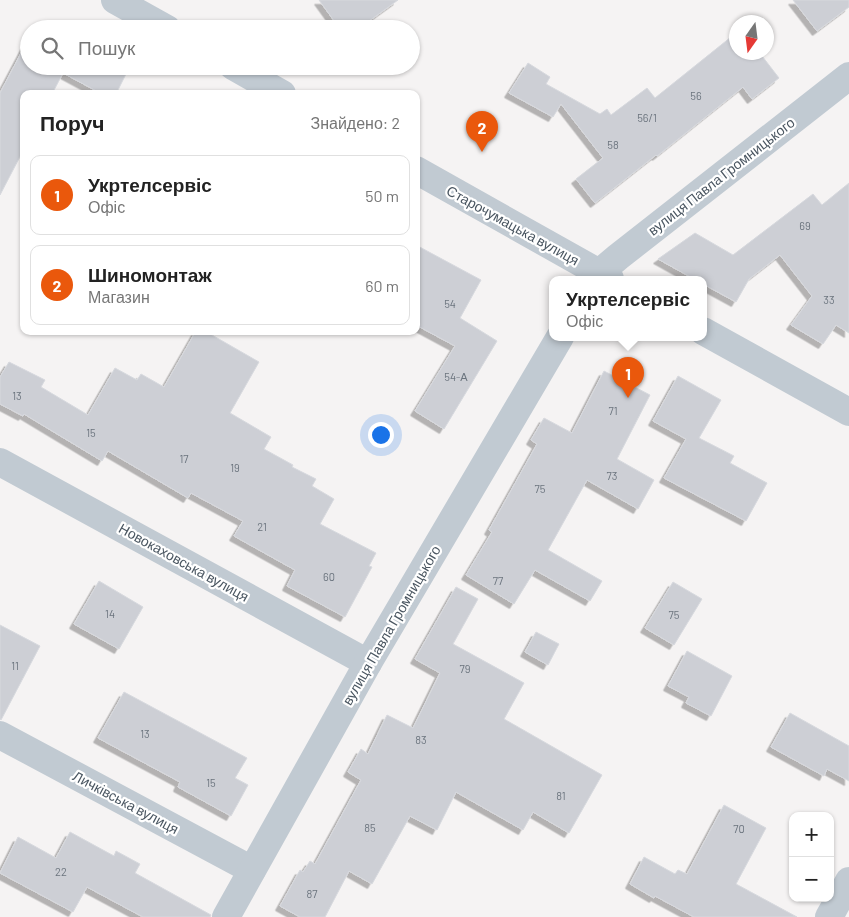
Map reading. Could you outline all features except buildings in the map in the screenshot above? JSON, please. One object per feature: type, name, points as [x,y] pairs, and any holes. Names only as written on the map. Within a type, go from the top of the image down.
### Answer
[{"type":"street","points":[[128,2],[154,20]]},
{"type":"street","points":[[249,75],[275,90]]},
{"type":"street","name":"вулиця Павла Громницького","points":[[603,276],[618,257],[849,76]]},
{"type":"street","name":"Старочумацька вулиця","points":[[420,172],[600,276]]},
{"type":"street","points":[[707,333],[849,412]]},
{"type":"street","name":"вулиця Павла Громницького","points":[[226,917],[368,663],[558,341]]},
{"type":"street","name":"Новокаховська вулиця","points":[[0,462],[368,663]]},
{"type":"street","name":"Личківська вулиця","points":[[0,735],[252,870]]},
{"type":"street","points":[[829,917],[849,881]]},
{"type":"place","name":"Шиномонтаж","points":[[482,152]]},
{"type":"place","name":"Укртелсервіс","points":[[628,398]]}]
